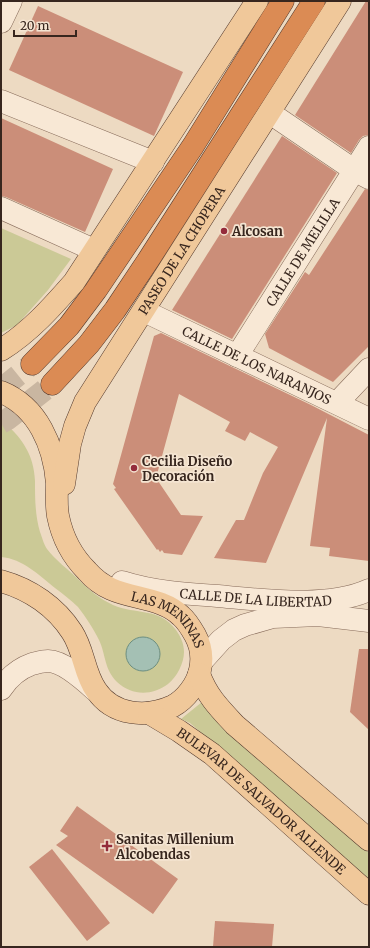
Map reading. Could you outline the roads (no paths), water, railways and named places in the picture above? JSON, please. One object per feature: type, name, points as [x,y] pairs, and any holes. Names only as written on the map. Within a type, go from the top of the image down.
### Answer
[{"type":"highway","points":[[32,364],[69,326],[104,278],[193,146],[283,1]]},
{"type":"highway","points":[[52,384],[89,344],[149,259],[314,1]]},
{"type":"main road","points":[[1,350],[12,344],[45,314],[74,282],[257,1]]},
{"type":"main road","name":"PASEO DE LA CHOPERA","points":[[58,514],[70,444],[75,426],[85,402],[340,1]]},
{"type":"main road","name":"LAS MENINAS","points":[[1,392],[21,403],[34,417],[49,443],[57,482],[58,514],[61,528],[67,544],[87,572],[109,589],[158,603],[181,616],[191,628],[201,650],[201,668],[193,687],[174,705],[149,713],[130,713],[117,709],[95,690],[78,643],[60,616],[44,602],[26,591],[13,584],[1,581]]},
{"type":"main road","points":[[201,668],[204,688],[216,705],[236,725],[369,840]]},
{"type":"main road","name":"BULEVAR DE SALVADOR ALLENDE","points":[[149,713],[180,731],[212,754],[369,894]]},
{"type":"street","points":[[1,22],[11,1]]},
{"type":"street","points":[[1,101],[153,162]]},
{"type":"street","points":[[270,113],[362,174]]},
{"type":"street","name":"CALLE DE MELILLA","points":[[237,356],[362,174],[369,147]]},
{"type":"street","points":[[1,208],[94,250]]},
{"type":"street","name":"CALLE DE LOS NARANJOS","points":[[144,311],[369,419]]},
{"type":"street","points":[[338,403],[369,369]]},
{"type":"street","name":"CALLE DE LA LIBERTAD","points":[[77,559],[92,570],[133,586],[190,594],[310,602],[339,599],[369,590]]},
{"type":"street","points":[[201,668],[221,640],[234,630],[273,616],[318,615],[369,622]]},
{"type":"street","points":[[1,689],[17,671],[42,661],[48,661],[74,672],[95,690]]},
{"type":"tunnel","points":[[1,389],[32,364]]},
{"type":"tunnel","points":[[1,423],[52,384]]},
{"type":"place","name":"Alcosan","points":[[224,231]]},
{"type":"place","name":"Cecilia Diseño Decoración","points":[[134,468]]},
{"type":"place","name":"Sanitas Millenium Alcobendas","points":[[107,846]]}]
